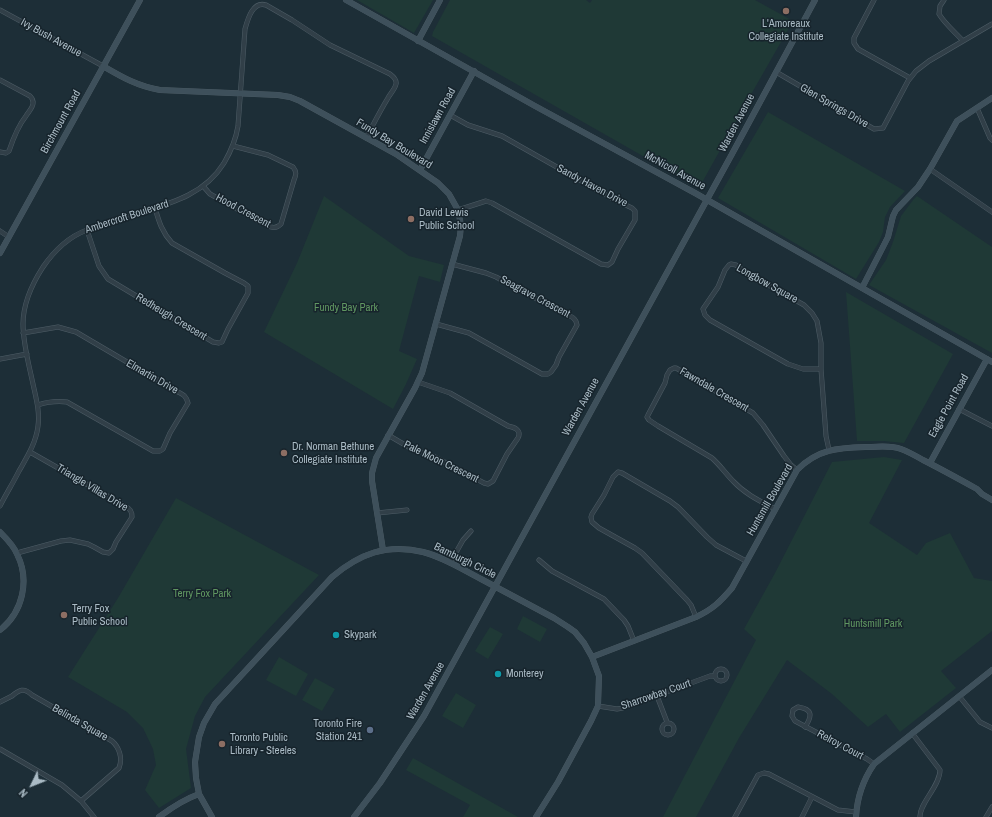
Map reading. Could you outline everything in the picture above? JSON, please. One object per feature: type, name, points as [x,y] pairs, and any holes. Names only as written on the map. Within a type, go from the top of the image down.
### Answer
[{"type":"street","name":"Birchmount Road","points":[[0,253],[140,0]]},
{"type":"street","name":"McNicoll Avenue","points":[[346,0],[706,199],[990,360]]},
{"type":"street","points":[[418,41],[440,0]]},
{"type":"street","name":"Warden Avenue","points":[[354,817],[380,783],[424,716],[814,0]]},
{"type":"street","points":[[874,0],[854,38],[854,43],[858,49],[910,78]]},
{"type":"street","points":[[944,0],[940,6],[939,14],[943,21],[957,33],[963,41]]},
{"type":"street","name":"Ambercroft Boulevard","points":[[0,506],[30,452],[37,432],[39,416],[38,405],[23,332],[26,303],[34,285],[53,254],[60,246],[75,236],[86,230],[181,199],[190,195],[211,180],[233,146],[236,136],[245,29],[246,23],[255,6],[258,4],[263,4],[288,17],[330,45],[394,77],[396,80],[396,87],[388,97],[366,138]]},
{"type":"street","name":"Ivy Bush Avenue","points":[[0,10],[103,66]]},
{"type":"street","name":"Glen Springs Drive","points":[[776,72],[874,130],[883,128],[910,78],[916,71],[929,60],[992,24]]},
{"type":"street","name":"Fundy Bay Boulevard","points":[[103,66],[133,83],[160,90],[278,95],[290,97],[304,103],[396,154],[438,182],[453,199],[458,210],[461,225],[460,236],[422,373],[376,458],[372,473],[383,550]]},
{"type":"street","name":"Innislawn Road","points":[[420,170],[474,71]]},
{"type":"street","points":[[0,80],[30,96],[34,103],[24,117],[9,151],[6,153],[0,152]]},
{"type":"street","points":[[862,288],[888,237],[896,210],[918,187],[957,121],[992,98]]},
{"type":"street","points":[[977,108],[992,140]]},
{"type":"street","name":"Sandy Haven Drive","points":[[450,115],[468,125],[502,136],[615,200],[632,208],[636,212],[635,220],[612,262],[608,265],[601,264],[492,203],[486,201],[458,210]]},
{"type":"street","name":"Hood Crescent","points":[[204,186],[210,194],[271,227],[275,228],[281,224],[297,174],[296,171],[268,155],[233,146]]},
{"type":"street","points":[[930,169],[992,212]]},
{"type":"street","name":"Redheugh Crescent","points":[[86,230],[99,266],[108,279],[213,342],[222,342],[228,328],[248,294],[248,286],[172,243],[166,237],[161,228],[155,208]]},
{"type":"street","points":[[0,231],[9,236]]},
{"type":"street","name":"Seagrave Crescent","points":[[436,324],[469,333],[542,374],[548,374],[556,365],[577,325],[575,319],[572,317],[504,280],[486,273],[452,264]]},
{"type":"street","name":"Longbow Square","points":[[821,369],[803,369],[788,364],[710,320],[705,315],[703,309],[715,293],[725,270],[729,265],[736,265],[745,272],[795,299],[807,307],[817,321],[821,343],[821,369],[826,436],[830,450]]},
{"type":"street","name":"Elmartin Drive","points":[[23,332],[52,328],[76,332],[178,392],[184,394],[187,397],[188,403],[170,433],[163,449],[157,452],[67,402],[60,401],[38,405]]},
{"type":"street","points":[[0,359],[27,354]]},
{"type":"street","name":"Eagle Point Road","points":[[930,463],[959,409],[990,360]]},
{"type":"street","name":"Fawndale Crescent","points":[[774,509],[743,491],[712,458],[649,420],[648,415],[665,383],[670,370],[676,368],[753,413],[764,425],[784,456],[797,470]]},
{"type":"street","name":"Pale Moon Crescent","points":[[388,435],[412,449],[433,456],[484,484],[488,484],[493,481],[518,438],[519,432],[515,428],[508,426],[450,393],[418,382]]},
{"type":"street","points":[[959,409],[992,426]]},
{"type":"street","name":"Huntsmill Boulevard","points":[[592,657],[696,618],[707,612],[721,601],[732,588],[774,509],[797,470],[814,456],[830,450],[884,446],[894,447],[904,450],[930,463],[977,489],[992,500]]},
{"type":"street","name":"Triangle Villas Drive","points":[[17,553],[70,540],[88,544],[102,552],[109,553],[113,550],[116,542],[132,517],[132,512],[129,508],[30,452]]},
{"type":"street","points":[[696,618],[687,600],[642,553],[636,548],[599,528],[592,522],[592,514],[613,477],[618,472],[622,473],[670,501],[716,545],[746,561]]},
{"type":"street","points":[[377,513],[407,510]]},
{"type":"street","points":[[450,563],[463,540],[471,531]]},
{"type":"street","points":[[0,532],[17,553],[23,572],[24,585],[19,604],[14,615],[0,630]]},
{"type":"street","name":"Bamburgh Circle","points":[[212,817],[200,794],[196,778],[195,762],[204,723],[215,704],[332,577],[343,567],[356,559],[383,550],[406,549],[423,552],[450,563],[568,627],[575,632],[584,643],[592,657],[599,676],[598,706],[558,782],[536,817]]},
{"type":"street","points":[[539,560],[552,571],[604,599],[624,620],[634,641]]},
{"type":"street","points":[[735,817],[758,776],[764,772],[838,810],[856,815],[861,788],[865,778],[874,764],[992,670]]},
{"type":"street","name":"Sharrowbay Court","points":[[598,706],[617,709],[621,708],[710,676],[714,676]]},
{"type":"street","name":"Belinda Square","points":[[0,702],[20,690],[26,691],[112,740],[118,749],[121,760],[119,768],[81,801]]},
{"type":"street","points":[[657,696],[667,722]]},
{"type":"street","points":[[959,696],[980,722],[992,728]]},
{"type":"street","name":"Relroy Court","points":[[805,726],[810,719],[810,713],[805,708],[798,707],[793,710],[792,716],[795,721],[874,764]]},
{"type":"street","points":[[912,733],[940,770],[938,781],[924,806],[920,817]]},
{"type":"street","points":[[0,749],[56,781],[81,801],[94,817]]},
{"type":"street","points":[[159,817],[181,802],[200,794]]},
{"type":"street","points":[[802,817],[812,797]]},
{"type":"street","points":[[986,817],[992,807]]},
{"type":"green space","points":[[357,0],[433,0],[414,33]]},
{"type":"green space","points":[[450,0],[586,0],[590,3],[592,0],[755,0],[793,21],[699,188],[432,36]]},
{"type":"green space","points":[[768,112],[905,191],[890,207],[885,217],[883,232],[879,242],[856,279],[718,198]]},
{"type":"green space","name":"Fundy Bay Park","points":[[324,196],[409,256],[444,265],[440,282],[419,276],[399,351],[417,359],[393,409],[264,332],[297,263]]},
{"type":"green space","points":[[917,196],[992,247],[992,353],[869,285],[886,260],[901,216]]},
{"type":"green space","points":[[846,292],[953,354],[904,443],[857,441]]},
{"type":"green space","name":"Huntsmill Park","points":[[884,457],[902,460],[869,523],[917,555],[926,543],[950,533],[974,578],[992,581],[992,631],[941,671],[956,688],[900,732],[886,714],[868,727],[832,694],[787,660],[739,738],[696,817],[663,817],[756,640],[744,629],[775,573],[832,462]]},
{"type":"green space","name":"Terry Fox Park","points":[[176,498],[319,575],[205,697],[195,716],[186,749],[191,788],[159,808],[145,790],[156,765],[153,749],[143,728],[127,712],[68,677],[118,598]]},
{"type":"green space","points":[[523,616],[547,629],[540,642],[517,629]]},
{"type":"green space","points":[[490,627],[503,634],[488,659],[475,651]]},
{"type":"green space","points":[[279,657],[308,674],[296,696],[266,680]]},
{"type":"green space","points":[[315,678],[335,689],[322,711],[302,700]]},
{"type":"green space","points":[[456,693],[476,705],[463,728],[442,716]]},
{"type":"green space","points":[[413,758],[518,817],[463,817],[470,805],[406,770]]},
{"type":"place","name":"L'Amoreaux Collegiate Institute","points":[[786,11]]},
{"type":"place","name":"David Lewis Public School","points":[[411,219]]},
{"type":"place","name":"Dr. Norman Bethune Collegiate Institute","points":[[284,453]]},
{"type":"place","name":"Terry Fox Public School","points":[[64,615]]},
{"type":"place","name":"Skypark","points":[[336,635]]},
{"type":"place","name":"Monterey","points":[[498,674]]},
{"type":"place","name":"Toronto Fire Station 241","points":[[370,730]]},
{"type":"place","name":"Toronto Public Library - Steeles","points":[[222,744]]}]
